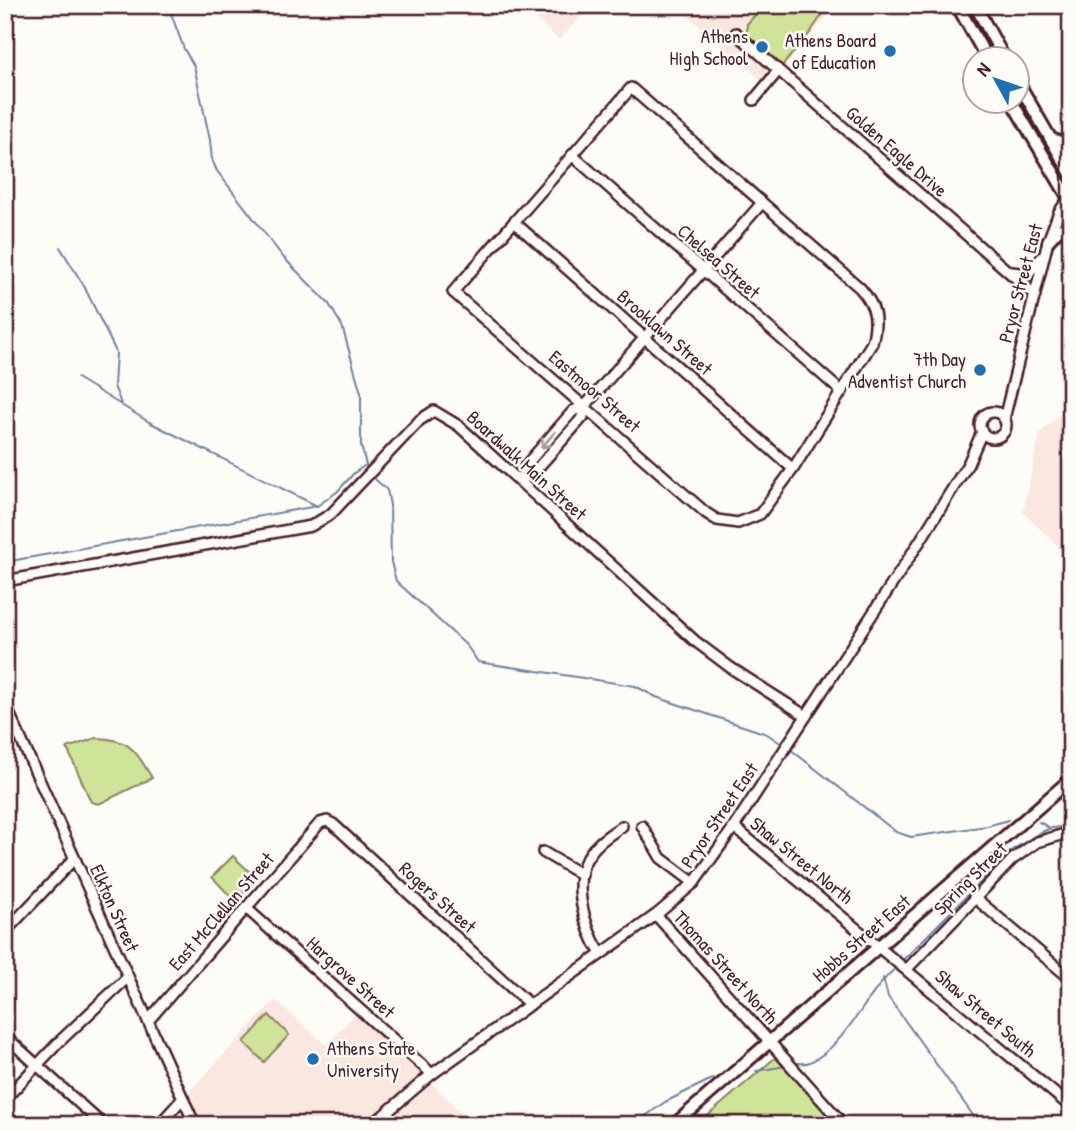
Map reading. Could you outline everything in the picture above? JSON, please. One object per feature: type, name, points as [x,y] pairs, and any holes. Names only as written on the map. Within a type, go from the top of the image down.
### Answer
[{"type":"main road","points":[[957,5],[980,46]]},
{"type":"main road","points":[[975,5],[997,46]]},
{"type":"main road","points":[[1030,102],[1071,174]]},
{"type":"main road","points":[[1020,116],[1070,198]]},
{"type":"main road","points":[[1051,139],[1063,143],[1071,140]]},
{"type":"main road","points":[[1047,245],[1057,231],[1071,225]]},
{"type":"main road","name":"Hobbs Street East","points":[[674,1125],[1071,779]]},
{"type":"street","name":"Golden Eagle Drive","points":[[736,33],[1035,295]]},
{"type":"street","points":[[754,100],[778,71]]},
{"type":"street","name":"Eastmoor Street","points":[[631,88],[871,300],[876,312],[872,344],[793,469],[761,514],[738,523],[718,520],[453,292],[572,155],[631,88]]},
{"type":"street","name":"Chelsea Street","points":[[572,155],[842,392]]},
{"type":"street","name":"Pryor Street East","points":[[1004,419],[1047,245],[1058,213],[1070,198]]},
{"type":"street","points":[[520,481],[526,465],[566,419],[573,411],[585,406],[761,204]]},
{"type":"street","name":"Brooklawn Street","points":[[514,222],[793,469]]},
{"type":"street","points":[[1008,271],[1028,274],[1047,245]]},
{"type":"street","name":"Pryor Street East","points":[[994,412],[1013,381]]},
{"type":"street","name":"Boardwalk Main Street","points":[[5,581],[311,526],[331,514],[420,421],[434,411],[458,426],[695,641],[731,668],[806,716]]},
{"type":"street","points":[[987,413],[1000,414],[1004,419],[1004,431],[996,437],[988,437],[982,432],[980,425],[987,413]]},
{"type":"street","name":"Pryor Street East","points":[[968,464],[982,432]]},
{"type":"street","name":"Pryor Street East","points":[[372,1125],[432,1073],[656,915],[694,883],[734,827],[968,464],[986,443],[996,437]]},
{"type":"street","name":"Elkton Street","points":[[5,705],[195,1125]]},
{"type":"street","name":"Rogers Street","points":[[320,823],[327,821],[333,824],[530,1005]]},
{"type":"street","name":"East McClellan Street","points":[[149,1021],[320,823]]},
{"type":"street","points":[[601,954],[585,920],[581,900],[582,875],[587,857],[600,841],[622,826]]},
{"type":"street","points":[[642,826],[661,858],[694,883]]},
{"type":"street","name":"Shaw Street North","points":[[734,827],[880,946]]},
{"type":"street","name":"Spring Street","points":[[907,969],[974,897],[1024,849],[1044,839],[1071,832]]},
{"type":"street","points":[[1060,834],[1071,843]]},
{"type":"street","points":[[543,852],[582,875]]},
{"type":"street","points":[[5,932],[74,859]]},
{"type":"street","points":[[974,897],[1071,979]]},
{"type":"street","name":"Hargrove Street","points":[[246,908],[432,1073]]},
{"type":"street","name":"Thomas Street North","points":[[656,915],[844,1125]]},
{"type":"street","name":"Shaw Street South","points":[[880,946],[1071,1107]]},
{"type":"street","points":[[5,1099],[127,978]]},
{"type":"street","points":[[5,1036],[103,1125]]},
{"type":"street","points":[[159,1125],[183,1098]]},
{"type":"shaded area","points":[[519,5],[592,5],[559,40]]},
{"type":"shaded area","name":"Athens High School","points":[[675,5],[836,5],[769,86]]},
{"type":"shaded area","points":[[1071,405],[1071,559],[1023,512],[1040,433]]},
{"type":"shaded area","name":"Athens State University","points":[[275,1000],[326,1045],[356,1013],[422,1073],[473,1125],[198,1125],[185,1096]]},
{"type":"green space","points":[[764,5],[829,5],[782,66],[747,35],[747,24]]},
{"type":"green space","points":[[96,738],[117,741],[131,748],[152,778],[99,804],[91,802],[67,748]]},
{"type":"green space","points":[[233,856],[257,879],[235,901],[212,877]]},
{"type":"green space","points":[[269,1015],[289,1035],[264,1062],[244,1042]]},
{"type":"green space","points":[[776,1057],[837,1125],[697,1125]]},
{"type":"waterway","points":[[168,5],[184,49],[194,66],[212,160],[217,171],[283,257],[329,304],[342,326],[361,393],[361,445],[367,469]]},
{"type":"waterway","points":[[60,247],[84,286],[116,352],[114,386],[121,404]]},
{"type":"waterway","points":[[77,378],[149,422],[317,506]]},
{"type":"waterway","points":[[5,562],[317,506],[337,492],[364,466]]},
{"type":"waterway","points":[[375,479],[387,490],[390,505],[391,562],[396,581],[467,646],[478,662],[635,686],[656,697],[767,734],[782,744]]},
{"type":"waterway","points":[[790,749],[896,832],[911,837],[987,826],[1008,820]]},
{"type":"waterway","points":[[1039,822],[1050,828]]},
{"type":"waterway","points":[[903,960],[1012,850],[1051,828],[1071,826]]},
{"type":"waterway","points":[[794,1063],[810,1062],[823,1055],[896,968]]},
{"type":"waterway","points":[[883,978],[888,997],[980,1125]]},
{"type":"waterway","points":[[756,1071],[786,1066]]},
{"type":"waterway","points":[[633,1125],[665,1102],[714,1078]]},
{"type":"place","name":"Athens High School","points":[[762,47]]},
{"type":"place","name":"Athens Board of Education","points":[[890,51]]},
{"type":"place","name":"7th Day Adventist Church","points":[[980,370]]},
{"type":"place","name":"Athens State University","points":[[313,1059]]}]
